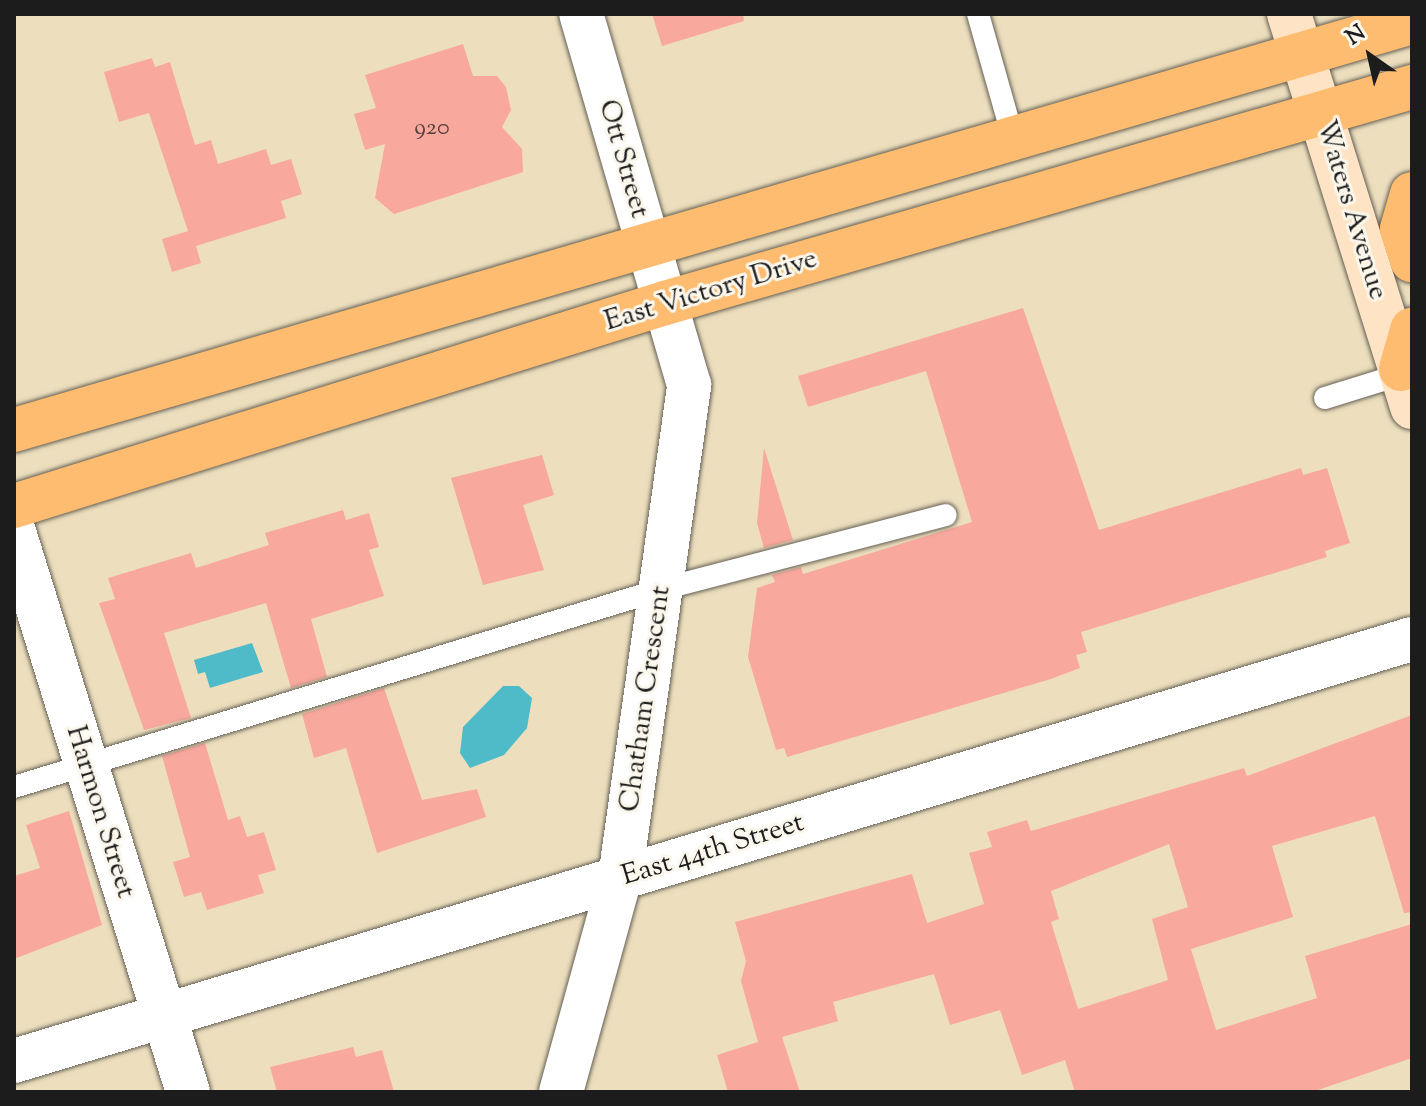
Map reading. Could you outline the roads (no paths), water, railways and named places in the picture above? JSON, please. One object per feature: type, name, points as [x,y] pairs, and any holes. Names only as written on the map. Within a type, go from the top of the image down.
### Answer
[{"type":"main road","points":[[14,430],[1013,138],[1295,34],[1412,22]]},
{"type":"main road","name":"Waters Avenue","points":[[1295,34],[1407,370]]},
{"type":"main road","name":"East Victory Drive","points":[[14,506],[665,303],[1412,87]]},
{"type":"main road","points":[[1412,194],[1402,229],[1412,260]]},
{"type":"street","name":"Ott Street","points":[[581,14],[665,303]]},
{"type":"street","name":"Chatham Crescent","points":[[561,1092],[620,878],[689,385],[665,303]]},
{"type":"street","name":"Harmon Street","points":[[14,532],[162,1017],[188,1092]]},
{"type":"street","name":"East 44th Street","points":[[14,1061],[1412,639]]},
{"type":"lane","points":[[978,14],[1013,138]]},
{"type":"lane","points":[[1325,398],[1407,370]]},
{"type":"lane","points":[[14,787],[662,589],[946,515]]},
{"type":"water","points":[[252,643],[263,672],[210,688],[205,672],[198,674],[194,660]]},
{"type":"water","points":[[503,686],[519,686],[532,698],[527,728],[504,755],[470,768],[460,753],[463,727]]}]
